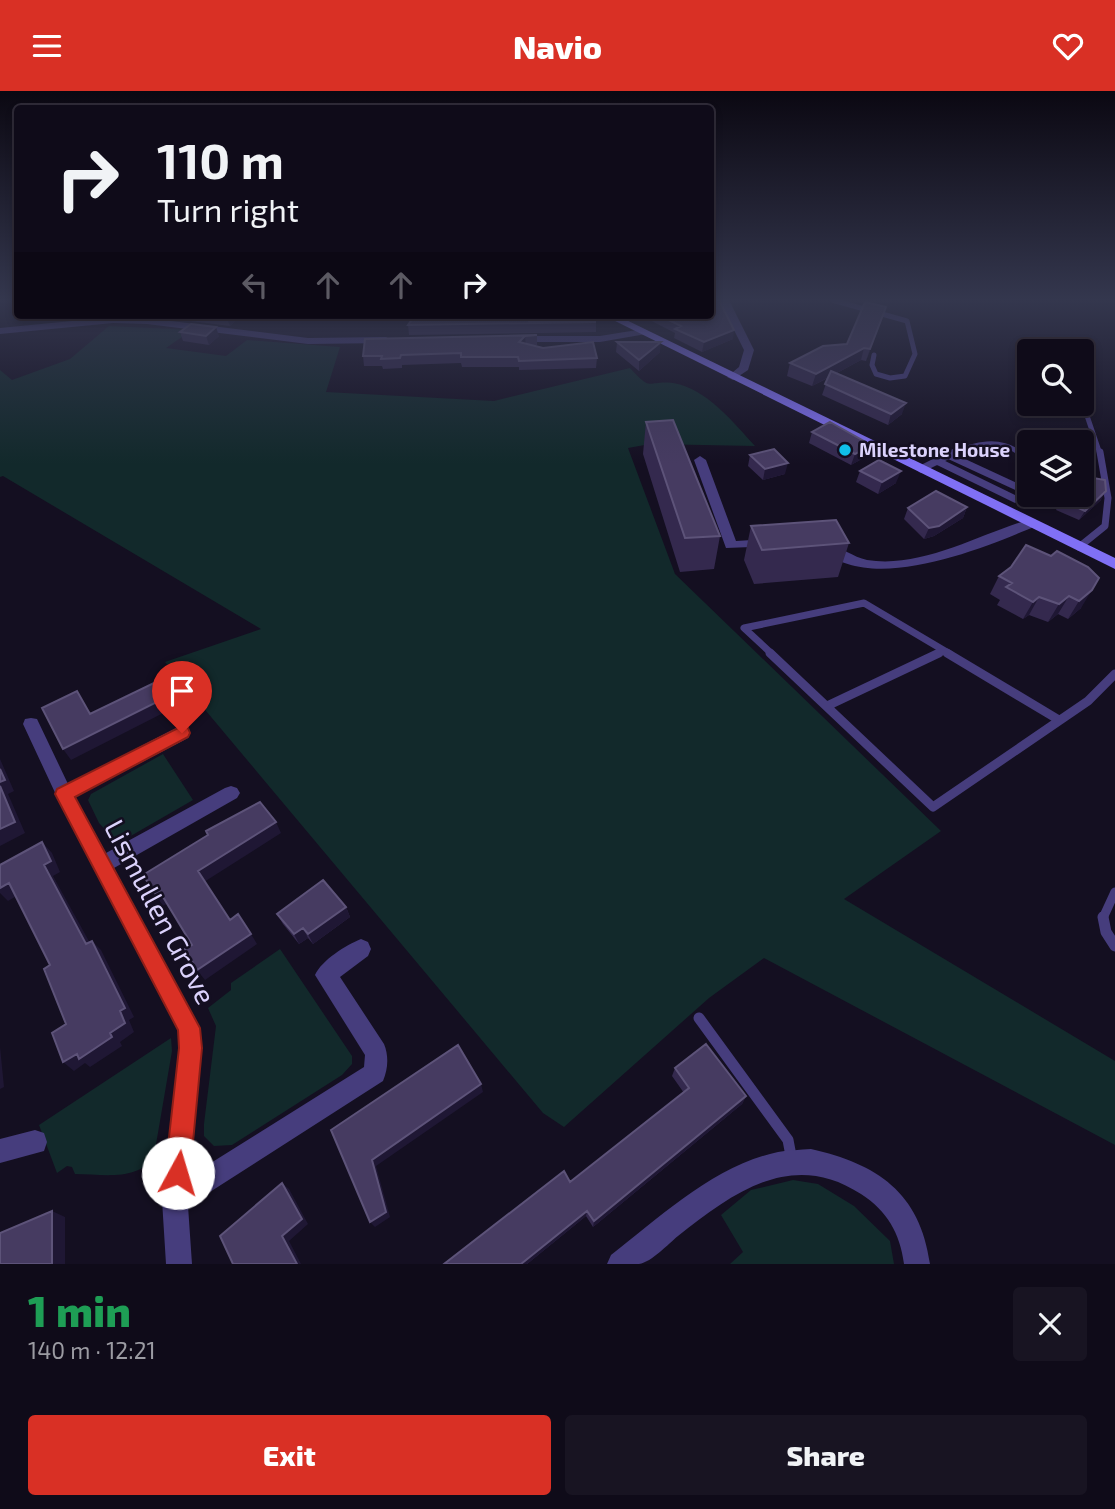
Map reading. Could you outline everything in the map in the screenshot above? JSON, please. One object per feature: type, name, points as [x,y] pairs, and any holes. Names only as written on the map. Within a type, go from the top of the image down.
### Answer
[{"type":"main road","points":[[688,355],[1115,564]]},
{"type":"street","points":[[733,377],[744,368],[748,355]]},
{"type":"street","points":[[700,460],[731,545],[785,541]]},
{"type":"street","points":[[812,540],[851,560],[876,565],[903,563],[996,539],[1031,523]]},
{"type":"street","name":"Lismullen Grove","points":[[31,725],[64,794],[189,1028],[190,1048],[175,1200],[179,1264]]},
{"type":"street","points":[[64,794],[182,733]]},
{"type":"street","points":[[102,865],[231,793]]},
{"type":"street","points":[[175,1200],[375,1073],[376,1052],[326,975],[361,949]]},
{"type":"street","points":[[0,1151],[35,1142]]},
{"type":"street","points":[[620,1264],[737,1179],[764,1167],[792,1161],[820,1160],[858,1172],[896,1205],[917,1264]]},
{"type":"lane","points":[[874,355],[872,365],[876,374],[890,378],[905,376],[915,355]]},
{"type":"lane","points":[[1089,416],[1112,468]]},
{"type":"lane","points":[[921,469],[974,443],[985,442],[1017,451]]},
{"type":"lane","points":[[948,455],[1017,485]]},
{"type":"lane","points":[[937,461],[1015,499],[1002,509]]},
{"type":"lane","points":[[1079,547],[1107,525],[1114,508],[1114,481]]},
{"type":"lane","points":[[1059,720],[864,603],[744,628],[933,807],[1088,701],[1115,674]]},
{"type":"lane","points":[[827,706],[943,651]]},
{"type":"lane","points":[[1115,893],[1102,914],[1104,931],[1115,946]]},
{"type":"lane","points":[[699,1018],[788,1140],[792,1161]]},
{"type":"green space","points":[[75,355],[338,355],[326,392],[494,401],[630,368],[647,383],[685,386],[708,399],[729,417],[755,446],[650,444],[628,448],[675,574],[941,831],[844,899],[1115,1061],[1115,1145],[764,958],[709,998],[564,1127],[543,1113],[165,662],[261,629],[3,476],[0,477],[0,370],[12,380]]},
{"type":"green space","points":[[163,754],[193,800],[122,841],[116,841],[99,823],[88,800],[91,794]]},
{"type":"green space","points":[[280,949],[352,1056],[352,1064],[342,1075],[232,1145],[214,1146],[204,1136],[216,1026],[208,1008],[231,990],[231,983]]},
{"type":"green space","points":[[171,1038],[172,1051],[154,1156],[139,1170],[119,1175],[75,1174],[72,1167],[67,1166],[57,1173],[39,1125]]},
{"type":"green space","points":[[793,1180],[818,1184],[854,1206],[890,1241],[894,1264],[730,1264],[743,1252],[721,1215],[751,1190]]},
{"type":"building","points":[[409,355],[381,359],[382,356],[363,356]]},
{"type":"building","points":[[461,355],[596,355],[597,358],[519,361],[518,357],[461,357]]},
{"type":"building","points":[[633,355],[645,355],[639,360]]},
{"type":"building","points":[[806,355],[852,355],[816,374],[790,363]]},
{"type":"building","points":[[831,371],[906,403],[891,414],[825,384]]},
{"type":"building","points":[[673,420],[720,536],[685,538],[646,422]]},
{"type":"building","points":[[830,422],[871,445],[855,454],[812,432]]},
{"type":"building","points":[[774,449],[788,463],[765,469],[750,455]]},
{"type":"building","points":[[879,460],[901,471],[882,482],[860,471]]},
{"type":"building","points":[[1094,478],[1105,480],[1106,491],[1094,502]]},
{"type":"building","points":[[936,491],[967,507],[939,526],[929,528],[908,508]]},
{"type":"building","points":[[836,520],[849,543],[762,550],[751,526]]},
{"type":"building","points":[[1026,545],[1051,556],[1057,551],[1088,567],[1099,578],[1092,590],[1079,601],[1069,596],[1059,604],[1039,597],[1033,602],[1006,587],[1012,583],[999,576],[1011,567]]},
{"type":"building","points":[[158,681],[169,696],[63,749],[42,708],[77,691],[90,714]]},
{"type":"building","points":[[0,769],[5,780],[0,782]]},
{"type":"building","points":[[0,786],[15,822],[0,829]]},
{"type":"building","points":[[260,802],[276,822],[198,871],[230,920],[238,914],[251,934],[197,970],[185,949],[192,945],[160,892],[156,895],[143,875],[208,835],[206,831]]},
{"type":"building","points":[[42,842],[51,861],[44,865],[86,944],[92,941],[125,1008],[120,1011],[125,1023],[110,1033],[112,1037],[79,1059],[77,1054],[63,1062],[52,1033],[66,1024],[44,969],[50,965],[9,883],[0,888],[0,865]]},
{"type":"building","points":[[323,880],[346,907],[308,934],[303,928],[294,934],[277,914]]},
{"type":"building","points":[[706,1044],[746,1096],[594,1221],[587,1211],[521,1264],[444,1264],[564,1171],[570,1182],[689,1088],[675,1068]]},
{"type":"building","points":[[458,1045],[481,1084],[372,1160],[386,1212],[370,1222],[331,1130]]},
{"type":"building","points":[[282,1183],[302,1219],[282,1236],[297,1264],[233,1264],[220,1236]]},
{"type":"building","points":[[52,1211],[52,1264],[0,1264],[0,1233]]},
{"type":"place","name":"Milestone House","points":[[845,450]]},
{"type":"route","points":[[178,1173],[190,1048],[189,1028],[64,794],[182,733]]}]
